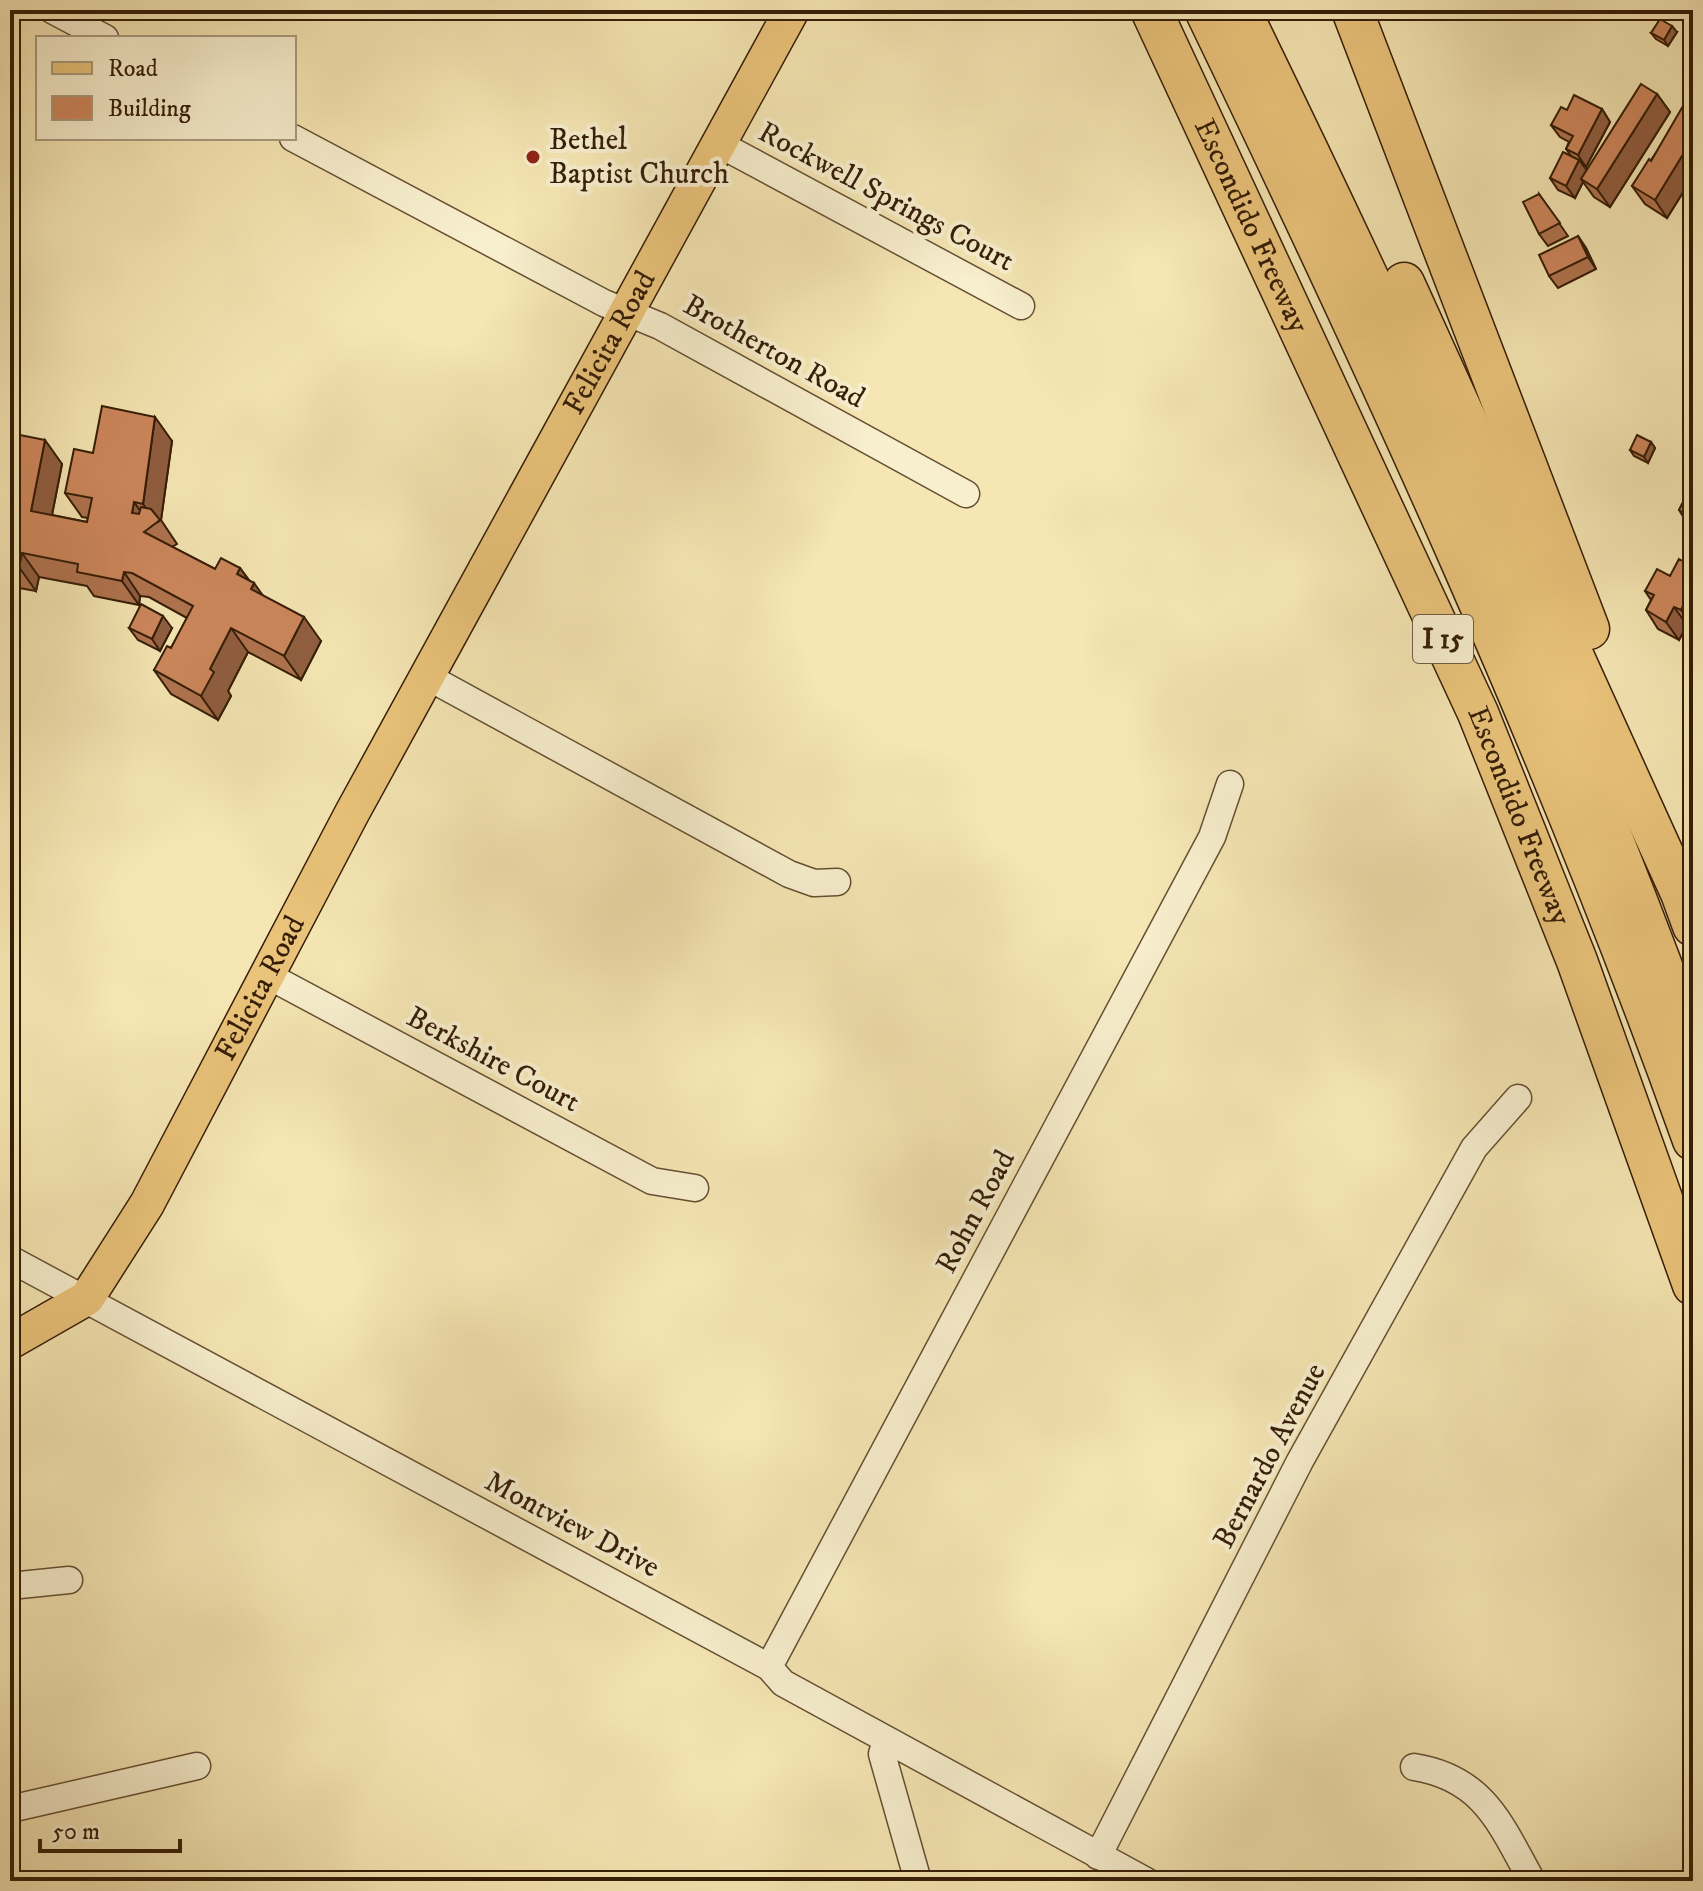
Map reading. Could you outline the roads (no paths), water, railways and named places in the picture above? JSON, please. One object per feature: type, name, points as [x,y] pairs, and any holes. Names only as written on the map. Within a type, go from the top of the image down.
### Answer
[{"type":"highway","name":"Escondido Freeway","points":[[1151,10],[1478,713],[1577,961],[1693,1285]]},
{"type":"highway","points":[[1205,10],[1336,283],[1449,533],[1652,1025],[1693,1140]]},
{"type":"highway","points":[[1240,10],[1384,304],[1564,716],[1639,900],[1693,1050]]},
{"type":"highway","points":[[1270,10],[1410,295],[1687,909]]},
{"type":"highway","points":[[1352,10],[1645,770],[1687,909]]},
{"type":"main road","name":"Felicita Road","points":[[87,1298],[107,1271],[186,1134],[265,974],[721,145],[792,10]]},
{"type":"main road","points":[[10,1342],[87,1298]]},
{"type":"street","points":[[52,10],[101,36]]},
{"type":"street","name":"Brotherton Road","points":[[296,140],[628,313],[660,326],[966,494]]},
{"type":"street","name":"Rockwell Springs Court","points":[[721,145],[1021,306]]},
{"type":"street","points":[[428,677],[789,874],[814,883],[837,882]]},
{"type":"street","name":"Rohn Road","points":[[769,1667],[1212,837],[1230,784]]},
{"type":"street","name":"Berkshire Court","points":[[265,974],[652,1181],[695,1188]]},
{"type":"street","name":"Bernardo Avenue","points":[[1098,1856],[1300,1461],[1474,1148],[1518,1098]]},
{"type":"street","name":"Montview Drive","points":[[10,1259],[769,1667],[783,1683],[1146,1881]]},
{"type":"street","points":[[10,1586],[69,1580]]},
{"type":"street","points":[[886,1740],[882,1754],[918,1881]]},
{"type":"street","points":[[10,1809],[197,1766]]},
{"type":"street","points":[[1414,1767],[1436,1770],[1462,1781],[1481,1796],[1532,1881]]},
{"type":"place","name":"Bethel Baptist Church","points":[[533,157]]}]
